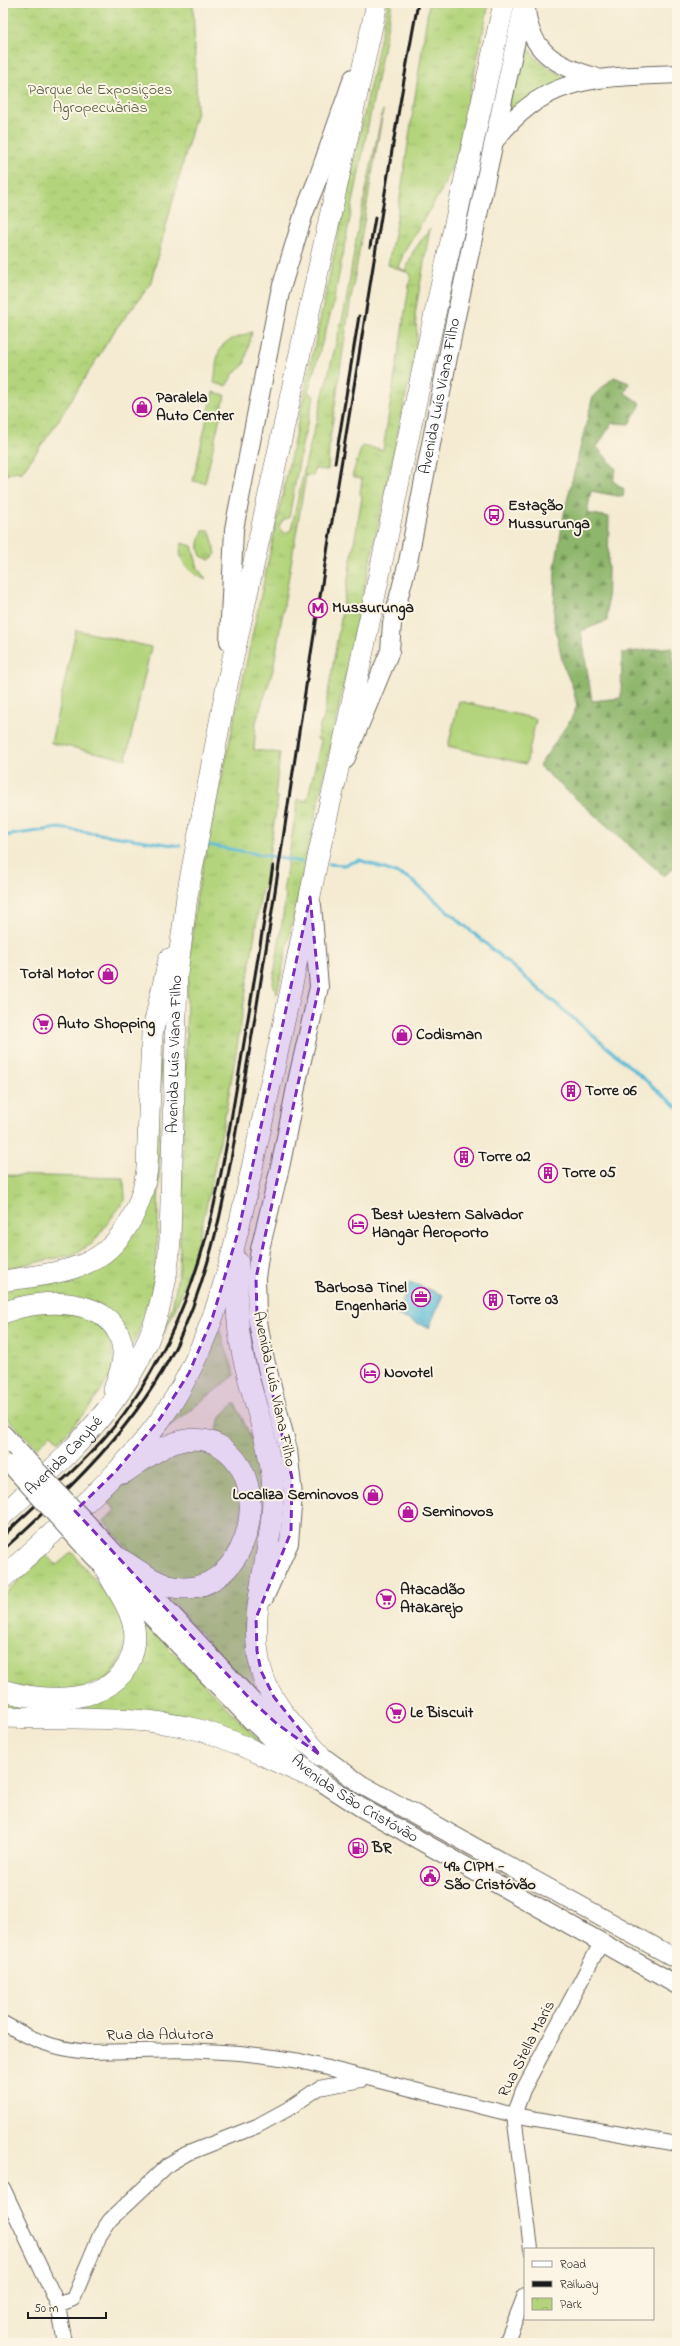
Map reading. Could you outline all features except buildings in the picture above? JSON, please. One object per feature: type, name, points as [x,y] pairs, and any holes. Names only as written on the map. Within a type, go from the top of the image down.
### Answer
[{"type":"highway","name":"Avenida Luís Viana Filho","points":[[89,1498],[145,1438],[174,1399],[189,1373],[212,1319],[239,1229],[310,897],[320,840],[335,783],[424,361],[504,3]]},
{"type":"highway","name":"Avenida Luís Viana Filho","points":[[105,1412],[135,1369],[147,1346],[157,1320],[168,1269],[177,974],[187,896],[226,685],[375,9]]},
{"type":"highway","points":[[3,1281],[61,1271],[77,1267],[91,1260],[117,1240],[136,1210],[145,1182],[147,1168],[152,1034],[160,995],[187,896]]},
{"type":"highway","points":[[239,1229],[236,1300],[238,1327],[246,1372],[267,1443],[273,1478],[271,1528],[256,1618],[257,1651],[267,1687],[294,1727],[320,1755]]},
{"type":"highway","points":[[3,1313],[42,1303],[62,1303],[78,1306],[103,1315],[120,1337],[122,1351],[122,1366],[105,1412]]},
{"type":"highway","name":"Avenida Carybé","points":[[3,1515],[47,1474],[105,1412]]},
{"type":"highway","points":[[3,1578],[89,1498],[145,1459],[184,1440],[205,1440],[217,1444],[228,1451],[242,1467],[249,1490],[250,1504],[246,1535],[234,1561],[215,1579],[205,1584],[192,1587],[169,1586],[112,1564]]},
{"type":"highway","points":[[3,1690],[42,1698],[77,1696],[103,1688],[122,1674],[132,1654],[134,1629],[112,1564]]},
{"type":"highway","points":[[3,1717],[141,1722],[177,1726],[203,1731],[317,1779]]},
{"type":"main road","name":"Avenida Luís Viana Filho","points":[[335,783],[361,725],[390,651],[392,623],[408,562],[455,321],[525,3]]},
{"type":"main road","points":[[525,3],[527,20],[532,35],[541,49],[555,61],[572,71],[599,78]]},
{"type":"main road","name":"Avenida Luís Viana Filho","points":[[226,685],[234,529],[280,292],[304,213],[318,178],[375,9]]},
{"type":"main road","points":[[495,141],[518,115],[537,100],[558,88],[599,78],[677,74]]},
{"type":"main road","name":"Avenida Luís Viana Filho","points":[[256,1618],[268,1585],[287,1550],[291,1532],[292,1478],[288,1450],[264,1356],[257,1316],[256,1278],[260,1249],[319,987],[310,897]]},
{"type":"main road","name":"Avenida São Cristóvão","points":[[3,1434],[12,1459],[112,1564],[252,1721],[317,1779],[362,1808],[677,1985]]},
{"type":"main road","name":"Avenida São Cristóvão","points":[[112,1564],[276,1723],[362,1785],[677,1959]]},
{"type":"street","name":"Rua Stella Maris","points":[[532,2248],[514,2115],[523,2090],[601,1943]]},
{"type":"street","name":"Rua da Adutora","points":[[3,2023],[40,2043],[67,2050],[88,2052],[187,2050],[240,2052],[322,2067],[365,2079],[514,2115],[677,2144]]},
{"type":"street","points":[[58,2305],[73,2299],[100,2235],[110,2220],[169,2164],[186,2154],[257,2126],[288,2109],[319,2088],[365,2079]]},
{"type":"street","points":[[3,2188],[58,2305],[65,2343]]},
{"type":"street","points":[[506,2343],[524,2298]]},
{"type":"highlighted area","points":[[310,897],[319,987],[256,1278],[257,1316],[264,1356],[292,1478],[291,1532],[256,1618],[257,1651],[261,1671],[274,1697],[320,1755],[276,1723],[252,1701],[75,1511],[116,1471],[159,1420],[189,1373],[212,1319],[239,1229]]},
{"type":"green space","name":"Parque de Exposições Agropecuárias","points":[[3,3],[193,3],[197,111],[150,285],[115,330],[51,432],[21,473],[16,471],[3,476]]},
{"type":"green space","points":[[388,3],[392,3],[333,305],[308,392],[314,396],[302,445],[289,518],[284,519],[279,526],[281,531],[286,533],[291,530],[306,462],[345,308],[358,228],[383,110],[349,310],[329,446],[328,470],[314,469],[313,476],[306,475],[273,670],[256,722],[254,750],[280,753],[275,797],[278,797],[264,889],[262,888],[228,1100],[205,1213],[188,1275],[181,1295],[163,1335],[173,1304],[179,1269],[188,967],[197,893]]},
{"type":"green space","points":[[429,3],[489,3],[457,156],[441,191],[406,248],[398,267],[405,271],[413,252],[430,228],[415,314],[417,333],[416,349],[277,994],[273,983],[286,895],[283,892],[298,799],[307,801],[321,741],[317,739],[321,722],[323,722],[362,497],[360,493],[362,479],[352,476],[362,446],[383,450],[411,274],[388,265],[397,218]]},
{"type":"green space","points":[[524,37],[531,52],[541,62],[568,79],[504,119]]},
{"type":"green space","points":[[252,332],[244,365],[234,373],[226,386],[214,383],[217,359],[221,348],[230,340]]},
{"type":"green space","points":[[614,377],[629,383],[625,393],[641,404],[629,424],[612,423],[597,447],[616,469],[613,481],[624,489],[623,497],[591,491],[587,513],[609,517],[607,621],[581,631],[592,701],[621,698],[622,653],[672,647],[677,683],[677,865],[664,876],[539,766],[571,719],[577,706],[573,688],[563,665],[554,621],[555,567],[565,509],[593,396]]},
{"type":"green space","points":[[213,392],[225,395],[205,483],[193,481]]},
{"type":"green space","points":[[203,531],[210,531],[216,554],[210,560],[201,556],[199,549],[200,538]]},
{"type":"green space","points":[[182,543],[192,546],[198,568],[206,580],[195,574],[186,566],[181,556],[180,550]]},
{"type":"green space","points":[[76,630],[151,647],[126,759],[51,743]]},
{"type":"green space","points":[[459,701],[536,719],[526,764],[448,746]]},
{"type":"green space","points":[[162,1041],[157,1257],[151,1300],[128,1358],[113,1319],[3,1307],[3,1288],[72,1275],[140,1220]]},
{"type":"green space","points":[[3,1175],[124,1178],[125,1200],[92,1244],[72,1255],[3,1269]]},
{"type":"green space","points":[[55,1306],[99,1323],[109,1338],[115,1361],[113,1372],[89,1408],[59,1441],[51,1434],[37,1448],[3,1414],[3,1318]]},
{"type":"green space","points":[[217,1323],[235,1375],[166,1429]]},
{"type":"green space","points":[[235,1403],[256,1449],[266,1481],[257,1570],[247,1604],[246,1645],[256,1694],[162,1592],[202,1592],[255,1520],[217,1434],[220,1420]]},
{"type":"green space","points":[[195,1445],[232,1461],[244,1498],[234,1552],[194,1583],[169,1580],[134,1556],[104,1521],[115,1510],[106,1498],[139,1468]]},
{"type":"green space","points":[[72,1552],[117,1607],[129,1630],[115,1675],[70,1693],[3,1685],[3,1596],[45,1555],[57,1565]]},
{"type":"green space","points":[[142,1620],[268,1750],[240,1739],[3,1710],[3,1700],[95,1700]]},
{"type":"water","points":[[410,1282],[443,1295],[429,1328],[397,1315]]},
{"type":"waterway","points":[[3,836],[59,828],[180,846]]},
{"type":"waterway","points":[[208,845],[302,862]]},
{"type":"waterway","points":[[329,864],[344,865],[360,860],[409,878],[677,1107]]},
{"type":"railway","points":[[3,1550],[77,1480],[122,1429],[142,1402],[161,1374],[177,1344],[191,1313],[212,1248],[233,1149],[274,900],[319,604],[401,94],[418,3]]},
{"type":"railway","points":[[370,247],[375,218]]},
{"type":"railway","points":[[335,463],[359,316]]},
{"type":"railway","points":[[3,1536],[70,1473],[103,1440],[118,1422],[155,1365],[175,1326],[191,1286],[204,1245],[224,1161],[273,866]]},
{"type":"place","name":"Paralela Auto Center","points":[[142,407]]},
{"type":"place","name":"Estação Mussurunga","points":[[494,515]]},
{"type":"place","name":"Mussurunga","points":[[318,608]]},
{"type":"place","name":"Total Motor","points":[[108,974]]},
{"type":"place","name":"Auto Shopping","points":[[43,1024]]},
{"type":"place","name":"Codisman","points":[[402,1035]]},
{"type":"place","name":"Torre 06","points":[[571,1091]]},
{"type":"place","name":"Torre 02","points":[[464,1157]]},
{"type":"place","name":"Torre 05","points":[[548,1173]]},
{"type":"place","name":"Best Western Salvador Hangar Aeroporto","points":[[358,1224]]},
{"type":"place","name":"Barbosa Tinel Engenharia","points":[[421,1297]]},
{"type":"place","name":"Torre 03","points":[[493,1300]]},
{"type":"place","name":"Novotel","points":[[370,1373]]},
{"type":"place","name":"Localiza Seminovos","points":[[373,1495]]},
{"type":"place","name":"Seminovos","points":[[408,1512]]},
{"type":"place","name":"Atacadão Atakarejo","points":[[386,1599]]},
{"type":"place","name":"Le Biscuit","points":[[396,1713]]},
{"type":"place","name":"BR","points":[[358,1848]]},
{"type":"place","name":"49ª CIPM - São Cristóvão","points":[[430,1876]]}]
